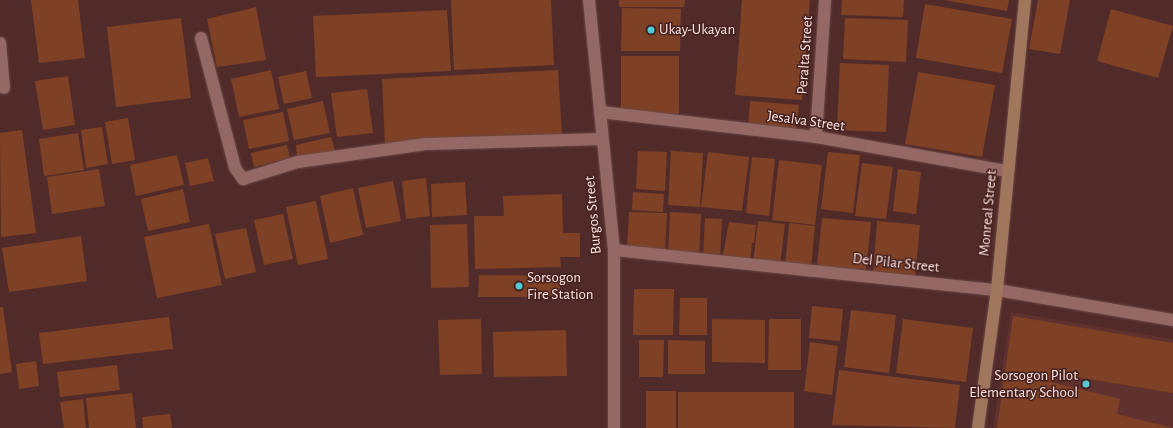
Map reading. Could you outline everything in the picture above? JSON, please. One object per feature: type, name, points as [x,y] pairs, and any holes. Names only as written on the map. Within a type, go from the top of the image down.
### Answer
[{"type":"street","name":"Burgos Street","points":[[589,0],[614,250],[614,428]]},
{"type":"street","name":"Peralta Street","points":[[816,137],[825,0]]},
{"type":"street","name":"Monreal Street","points":[[978,428],[997,290],[1007,170],[1025,0]]},
{"type":"street","points":[[201,38],[235,168],[243,179],[298,162],[426,144],[602,139]]},
{"type":"street","points":[[0,43],[4,88]]},
{"type":"street","name":"Jesalva Street","points":[[600,112],[816,137],[1007,170]]},
{"type":"street","name":"Del Pilar Street","points":[[614,250],[997,290],[1173,320]]},
{"type":"shaded area","name":"Sorsogon Pilot Elementary School","points":[[1011,312],[1173,339],[1173,428],[993,428]]},
{"type":"building","points":[[31,0],[78,0],[85,58],[39,63]]},
{"type":"building","points":[[451,0],[551,0],[554,65],[454,70]]},
{"type":"building","points":[[619,0],[685,0],[684,7],[619,7]]},
{"type":"building","points":[[742,0],[810,0],[802,100],[735,95]]},
{"type":"building","points":[[842,0],[904,0],[903,17],[841,15]]},
{"type":"building","points":[[944,0],[1009,0],[1007,11]]},
{"type":"building","points":[[1038,0],[1070,0],[1060,54],[1029,49]]},
{"type":"building","points":[[925,4],[1012,19],[1002,73],[916,58]]},
{"type":"building","points":[[256,7],[266,60],[217,67],[207,19]]},
{"type":"building","name":"Ukay-Ukayan","points":[[622,8],[681,9],[680,51],[621,51]]},
{"type":"building","points":[[1111,9],[1173,26],[1158,78],[1097,61]]},
{"type":"building","points":[[447,10],[451,71],[316,77],[313,16]]},
{"type":"building","points":[[181,18],[191,98],[116,107],[107,27]]},
{"type":"building","points":[[845,18],[908,20],[906,62],[843,59]]},
{"type":"building","points":[[621,56],[679,56],[679,114],[621,114]]},
{"type":"building","points":[[840,63],[889,65],[886,132],[837,130]]},
{"type":"building","points":[[271,70],[279,109],[239,117],[231,79]]},
{"type":"building","points":[[558,70],[562,135],[385,144],[382,79]]},
{"type":"building","points":[[306,71],[312,98],[284,104],[278,77]]},
{"type":"building","points":[[918,72],[995,85],[982,157],[905,144]]},
{"type":"building","points":[[68,76],[75,125],[43,130],[35,81]]},
{"type":"building","points":[[367,89],[373,133],[337,137],[331,93]]},
{"type":"building","points":[[323,101],[330,133],[294,140],[287,109]]},
{"type":"building","points":[[750,101],[799,105],[796,131],[748,127]]},
{"type":"building","points":[[283,112],[289,141],[249,149],[243,120]]},
{"type":"building","points":[[128,118],[135,160],[112,164],[105,122]]},
{"type":"building","points":[[102,127],[108,164],[86,168],[81,130]]},
{"type":"building","points":[[22,130],[36,233],[1,237],[0,133]]},
{"type":"building","points":[[78,133],[84,170],[44,176],[39,139]]},
{"type":"building","points":[[331,137],[335,151],[297,157],[296,145]]},
{"type":"building","points":[[287,145],[290,158],[254,167],[251,153]]},
{"type":"building","points":[[638,151],[667,152],[665,191],[636,189]]},
{"type":"building","points":[[671,151],[703,153],[700,207],[668,205]]},
{"type":"building","points":[[708,152],[749,157],[742,211],[701,207]]},
{"type":"building","points":[[828,152],[860,155],[853,213],[821,209]]},
{"type":"building","points":[[177,155],[184,185],[136,196],[130,165]]},
{"type":"building","points":[[752,157],[775,159],[769,216],[746,213]]},
{"type":"building","points":[[208,158],[214,181],[190,186],[185,163]]},
{"type":"building","points":[[779,160],[822,165],[815,225],[772,220]]},
{"type":"building","points":[[862,163],[893,167],[886,219],[855,216]]},
{"type":"building","points":[[99,169],[105,206],[52,214],[47,177]]},
{"type":"building","points":[[898,169],[921,172],[916,214],[893,211]]},
{"type":"building","points":[[426,178],[430,216],[406,219],[402,181]]},
{"type":"building","points":[[393,181],[401,221],[366,228],[358,188]]},
{"type":"building","points":[[465,182],[467,215],[432,217],[431,184]]},
{"type":"building","points":[[353,188],[363,235],[330,243],[320,196]]},
{"type":"building","points":[[183,189],[190,222],[148,231],[141,199]]},
{"type":"building","points":[[633,192],[664,194],[663,212],[632,210]]},
{"type":"building","points":[[562,194],[563,233],[580,233],[580,257],[560,257],[561,267],[475,269],[474,216],[504,216],[503,196]]},
{"type":"building","points":[[316,201],[328,259],[298,265],[286,207]]},
{"type":"building","points":[[629,212],[667,213],[665,252],[627,250]]},
{"type":"building","points":[[670,212],[701,214],[699,257],[668,255]]},
{"type":"building","points":[[283,214],[293,259],[264,265],[254,220]]},
{"type":"building","points":[[705,218],[722,219],[720,258],[703,257]]},
{"type":"building","points":[[822,218],[871,222],[866,270],[817,266]]},
{"type":"building","points":[[758,221],[785,224],[780,266],[753,263]]},
{"type":"building","points":[[877,221],[920,225],[915,277],[873,273]]},
{"type":"building","points":[[729,222],[756,225],[754,243],[731,241],[752,243],[750,263],[722,260]]},
{"type":"building","points":[[789,223],[815,226],[811,268],[785,266]]},
{"type":"building","points":[[209,224],[222,285],[157,298],[144,237]]},
{"type":"building","points":[[467,224],[469,287],[431,288],[430,225]]},
{"type":"building","points":[[246,228],[256,272],[225,279],[215,234]]},
{"type":"building","points":[[81,236],[87,281],[9,292],[2,248]]},
{"type":"building","name":"Sorsogon Fire Station","points":[[479,275],[560,276],[560,297],[478,297]]},
{"type":"building","points":[[634,289],[674,289],[673,335],[633,335]]},
{"type":"building","points":[[680,298],[707,298],[707,335],[679,335]]},
{"type":"building","points":[[812,306],[843,309],[840,341],[809,338]]},
{"type":"building","points":[[0,307],[3,307],[12,372],[0,374]]},
{"type":"building","points":[[851,310],[896,315],[889,373],[844,367]]},
{"type":"building","name":"Sorsogon Pilot Elementary School","points":[[1013,316],[1173,343],[1173,393],[1053,373],[1051,382],[1120,399],[1117,414],[1173,428],[997,428]]},
{"type":"building","points":[[169,317],[173,349],[43,364],[39,333]]},
{"type":"building","points":[[481,319],[482,374],[440,375],[438,320]]},
{"type":"building","points":[[712,319],[765,320],[765,363],[712,362]]},
{"type":"building","points":[[769,319],[801,319],[801,370],[768,370]]},
{"type":"building","points":[[903,319],[973,328],[966,382],[896,373]]},
{"type":"building","points":[[566,330],[567,376],[494,377],[493,332]]},
{"type":"building","points":[[639,340],[664,340],[663,377],[639,377]]},
{"type":"building","points":[[668,340],[705,341],[705,374],[668,374]]},
{"type":"building","points":[[810,342],[838,346],[832,395],[804,391]]},
{"type":"building","points":[[36,361],[39,386],[19,389],[16,364]]},
{"type":"building","points":[[117,365],[120,390],[60,397],[57,372]]},
{"type":"building","points":[[839,370],[960,385],[955,428],[832,425]]},
{"type":"building","points":[[646,391],[676,391],[676,428],[646,428]]},
{"type":"building","points":[[678,392],[794,392],[794,428],[678,428]]},
{"type":"building","points":[[132,393],[136,428],[89,428],[86,398]]},
{"type":"building","points":[[83,399],[86,428],[64,428],[60,402]]},
{"type":"building","points":[[170,414],[172,428],[143,428],[142,417]]},
{"type":"place","name":"Ukay-Ukayan","points":[[651,30]]},
{"type":"place","name":"Sorsogon Fire Station","points":[[519,286]]},
{"type":"place","name":"Sorsogon Pilot Elementary School","points":[[1086,384]]}]
